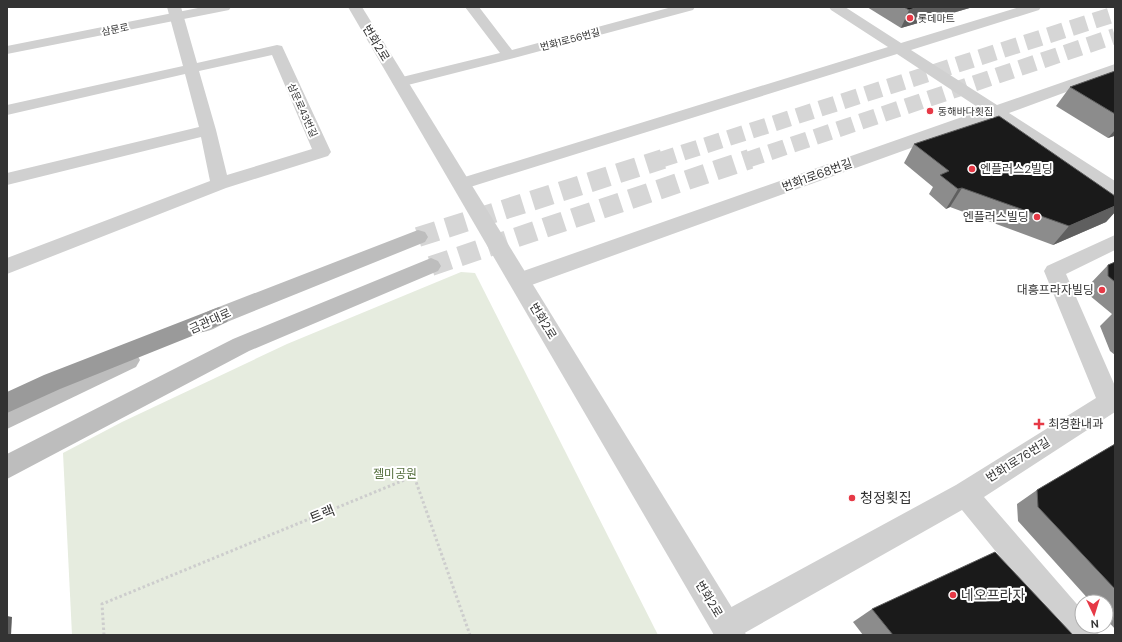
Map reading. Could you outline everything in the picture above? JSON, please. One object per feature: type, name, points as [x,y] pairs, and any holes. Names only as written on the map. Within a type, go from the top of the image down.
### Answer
[{"type":"highway","points":[[7,403],[52,382],[219,316]]},
{"type":"main road","name":"금관대로","points":[[7,418],[219,316],[418,237]]},
{"type":"main road","points":[[7,467],[241,345],[431,266]]},
{"type":"street","name":"삼문로","points":[[7,50],[175,12],[224,7]]},
{"type":"street","name":"번화2로","points":[[355,7],[728,631]]},
{"type":"street","points":[[472,7],[509,55]]},
{"type":"street","name":"번화1로56번길","points":[[400,82],[509,55],[688,7]]},
{"type":"street","points":[[836,7],[1115,190]]},
{"type":"street","points":[[461,184],[1034,7]]},
{"type":"street","points":[[175,12],[208,130],[220,184]]},
{"type":"street","name":"삼문로43번길","points":[[7,110],[277,50],[322,152],[220,184],[7,266]]},
{"type":"street","name":"번화1로68번길","points":[[519,281],[1115,69]]},
{"type":"street","points":[[7,179],[208,130]]},
{"type":"street","name":"번화1로76번길","points":[[965,494],[1110,402],[1054,271],[1115,242]]},
{"type":"street","points":[[728,631],[965,494],[1084,635]]},
{"type":"path","name":"트랙","points":[[104,635],[102,604],[414,476],[470,635]]},
{"type":"green space","name":"젤미공원","points":[[461,272],[475,273],[658,635],[72,635],[63,453],[122,422],[287,344]]},
{"type":"building","points":[[904,7],[918,7],[909,10]]},
{"type":"building","points":[[1115,71],[1115,114],[1070,87]]},
{"type":"building","points":[[999,116],[1115,196],[1115,206],[1069,226],[962,188],[958,189],[940,175],[949,171],[914,144]]},
{"type":"building","points":[[1115,262],[1115,282],[1108,276],[1108,265]]},
{"type":"building","points":[[1115,444],[1115,589],[1038,507],[1037,490]]},
{"type":"building","name":"네오프라자","points":[[995,552],[1073,635],[893,635],[872,609]]},
{"type":"tunnel","points":[[660,160],[1115,14]]},
{"type":"tunnel","points":[[747,160],[1115,36]]},
{"type":"tunnel","points":[[418,237],[663,159]]},
{"type":"tunnel","points":[[431,266],[750,159]]},
{"type":"place","name":"롯데마트","points":[[910,18]]},
{"type":"place","name":"동해바다횟집","points":[[930,111]]},
{"type":"place","name":"엔플러스2빌딩","points":[[972,169]]},
{"type":"place","name":"엔플러스빌딩","points":[[1037,217]]},
{"type":"place","name":"대흥프라자빌딩","points":[[1102,290]]},
{"type":"place","name":"최경환내과","points":[[1039,424]]},
{"type":"place","name":"청정횟집","points":[[852,498]]},
{"type":"place","name":"네오프라자","points":[[953,595]]}]
